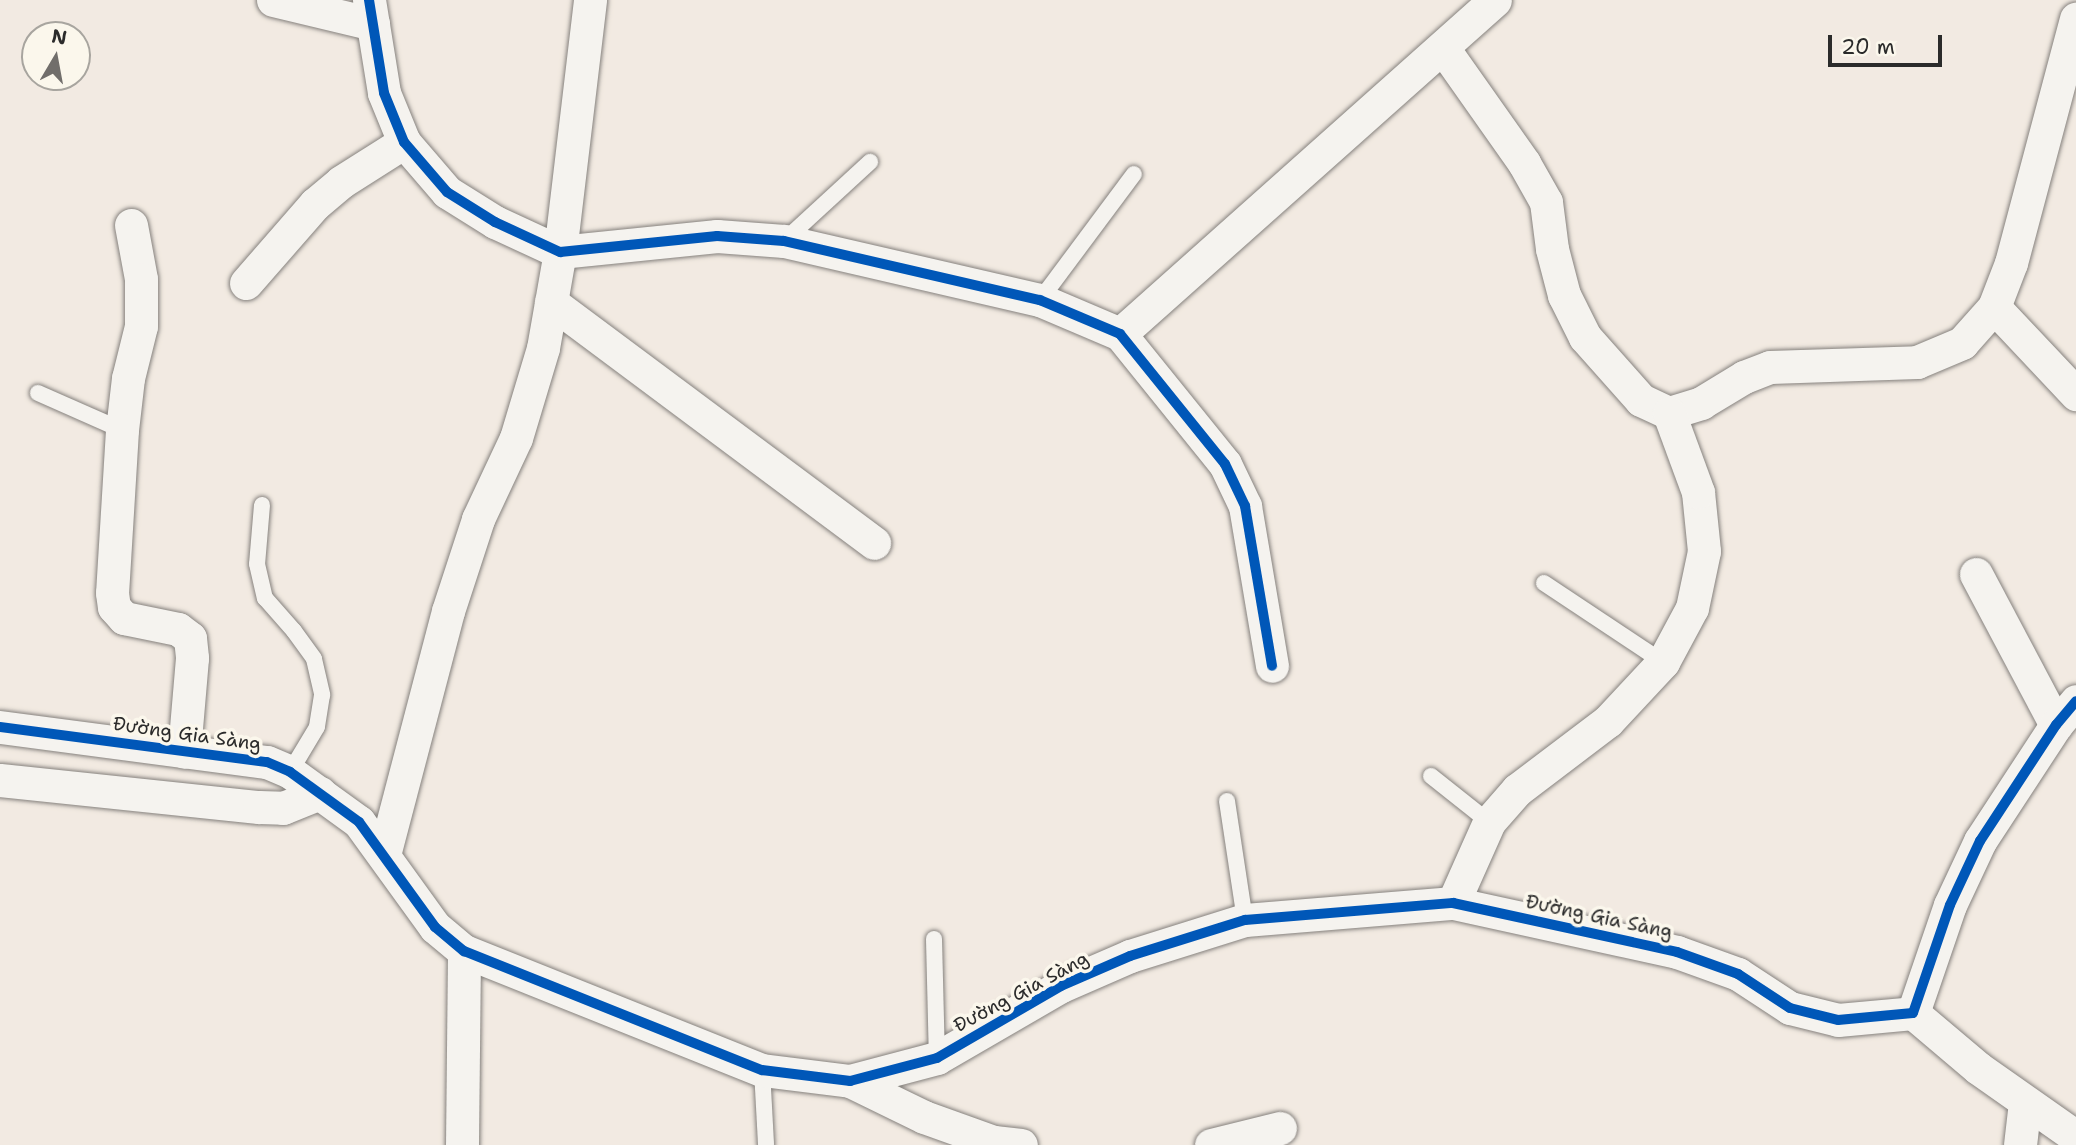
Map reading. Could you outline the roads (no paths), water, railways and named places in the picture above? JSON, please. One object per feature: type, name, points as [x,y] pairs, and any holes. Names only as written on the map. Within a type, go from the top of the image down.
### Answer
[{"type":"street","points":[[273,0],[371,12],[384,93],[404,142],[447,192],[495,222],[560,252],[717,236],[785,241],[1040,300],[1120,334],[1226,464],[1245,506],[1272,666]]},
{"type":"street","points":[[384,855],[447,611],[478,519],[516,438],[543,348],[560,252],[590,0]]},
{"type":"street","points":[[1120,334],[1495,0]]},
{"type":"street","points":[[1443,48],[1524,163],[1546,202],[1552,249],[1564,295],[1585,337],[1642,400],[1670,413],[1701,403],[1744,377],[1770,367],[1917,362],[1962,343],[1994,307],[2011,263],[2076,19]]},
{"type":"street","points":[[246,283],[316,204],[341,182],[404,142]]},
{"type":"street","points":[[131,225],[141,279],[141,326],[128,378],[122,430],[114,607],[124,618],[178,629],[190,638],[192,658],[184,752]]},
{"type":"street","points":[[551,302],[874,543]]},
{"type":"street","points":[[1994,307],[2076,394]]},
{"type":"street","points":[[1453,903],[1489,822],[1517,790],[1608,720],[1663,662],[1692,608],[1704,551],[1698,492],[1670,413]]},
{"type":"street","points":[[1976,574],[2066,713],[1980,841],[1950,905],[1913,1013],[1978,1068],[2076,1137]]},
{"type":"street","name":"Đường Gia Sàng","points":[[0,727],[267,762],[290,772],[359,822],[435,927],[464,951],[762,1070],[850,1081],[937,1058],[1061,986],[1130,956],[1245,920],[1453,903],[1677,952],[1738,974],[1790,1008],[1838,1020],[1913,1013]]},
{"type":"street","points":[[0,780],[283,808],[320,793]]},
{"type":"street","points":[[462,1145],[464,951]]},
{"type":"street","points":[[850,1081],[924,1117],[994,1142],[1021,1145]]},
{"type":"street","points":[[2020,1145],[2025,1102]]},
{"type":"street","points":[[1211,1145],[1280,1128]]},
{"type":"lane","points":[[785,241],[870,162]]},
{"type":"lane","points":[[1040,300],[1134,174]]},
{"type":"lane","points":[[38,393],[122,430]]},
{"type":"lane","points":[[262,505],[257,564],[265,598],[314,659],[322,695],[317,727],[290,772]]},
{"type":"lane","points":[[1544,583],[1663,662]]},
{"type":"lane","points":[[1431,776],[1489,822]]},
{"type":"lane","points":[[1227,802],[1245,920]]},
{"type":"lane","points":[[934,939],[937,1058]]},
{"type":"lane","points":[[762,1070],[766,1145]]}]
